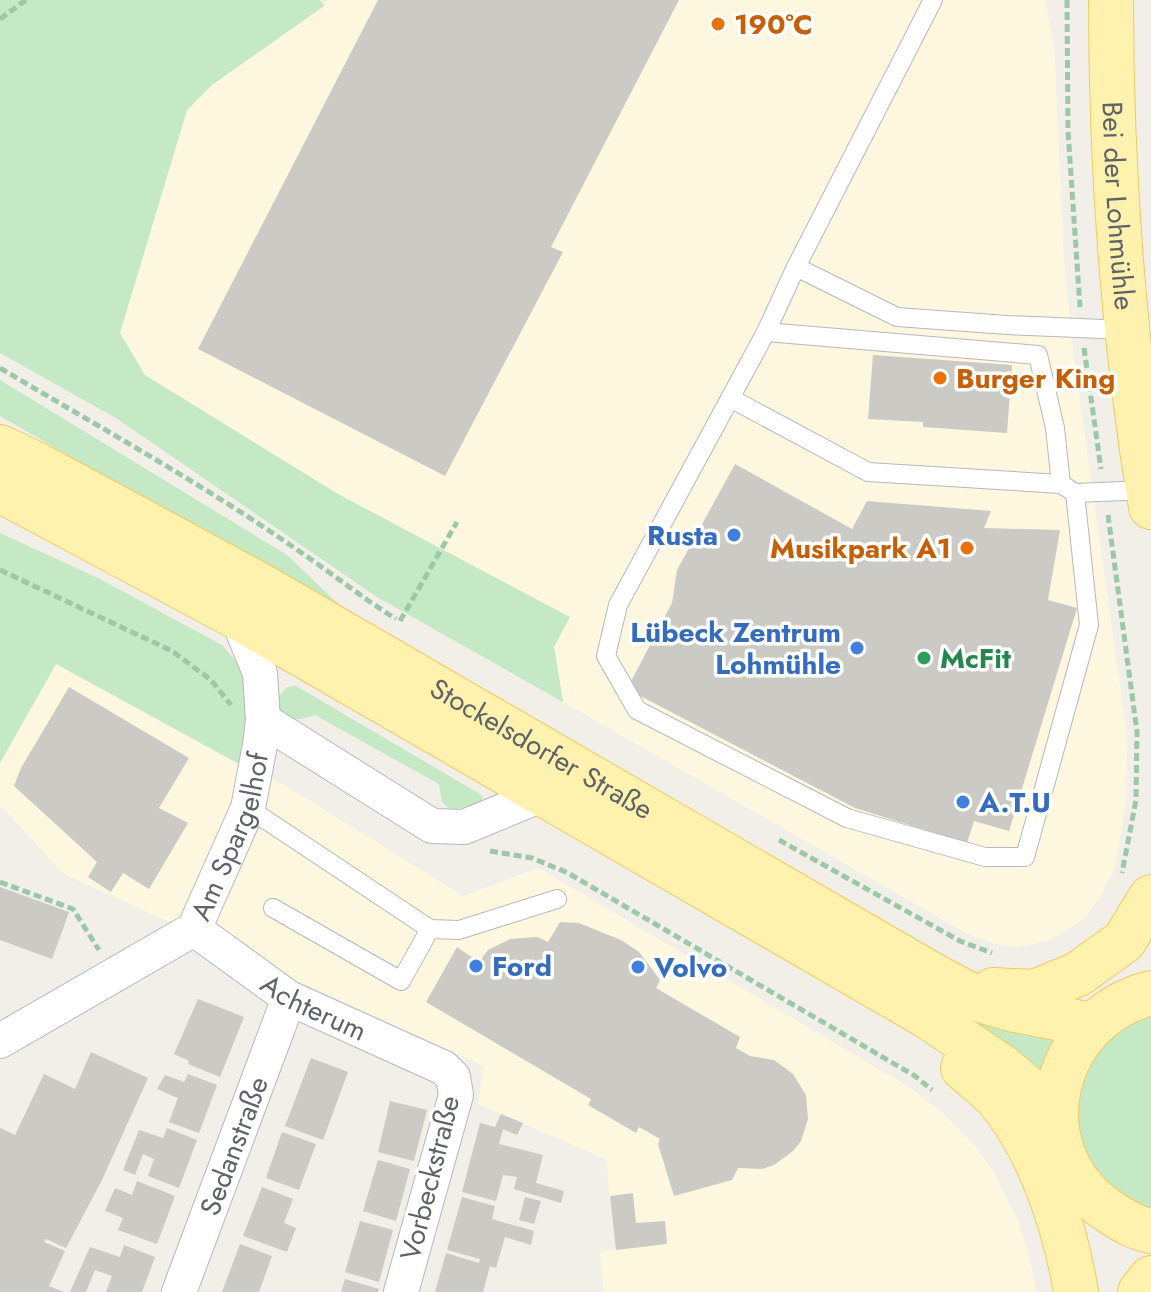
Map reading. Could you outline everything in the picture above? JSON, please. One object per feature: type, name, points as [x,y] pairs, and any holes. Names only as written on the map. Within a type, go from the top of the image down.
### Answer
[{"type":"main road","name":"Bei der Lohmühle","points":[[1111,0],[1115,151],[1129,303],[1144,411],[1150,498]]},
{"type":"main road","name":"Stockelsdorfer Straße","points":[[0,447],[258,584],[980,1000],[1010,1009],[1120,1008]]},
{"type":"main road","name":"Stockelsdorfer Straße","points":[[0,490],[237,617],[925,1015],[1001,1066],[1056,1112]]},
{"type":"main road","points":[[936,977],[976,989],[1034,992],[1078,974],[1124,941],[1131,882]]},
{"type":"main road","points":[[1151,909],[1120,1008],[1068,1059],[1059,1083],[1056,1112],[1063,1153],[1073,1175],[1093,1200],[1123,1221],[1151,1231]]},
{"type":"main road","points":[[779,931],[870,1010],[956,1061],[995,1097],[1020,1132],[1051,1195],[1070,1254],[1076,1292]]},
{"type":"main road","points":[[1093,1200],[1104,1292]]},
{"type":"main road","points":[[1140,1292],[1151,1278]]},
{"type":"street","name":"Am Spargelhof","points":[[0,1041],[194,929],[250,803],[262,732],[260,673],[237,617]]},
{"type":"street","name":"Stockelsdorfer Straße","points":[[262,732],[432,826],[464,827],[544,794]]},
{"type":"street","name":"Achterum","points":[[194,929],[289,998],[444,1068]]},
{"type":"street","name":"Sedanstraße","points":[[179,1292],[289,998]]},
{"type":"street","name":"Vorbeckstraße","points":[[401,1292],[456,1095],[453,1077],[444,1068]]},
{"type":"lane","points":[[766,332],[1038,355],[1068,488],[1089,625],[1025,857],[985,857],[847,818],[637,710],[606,656],[618,605],[766,332],[796,267],[933,0]]},
{"type":"lane","points":[[796,267],[897,317],[1082,329],[1129,303]]},
{"type":"lane","points":[[730,398],[868,472],[1068,488],[1150,498]]},
{"type":"lane","points":[[250,803],[430,929],[459,930],[557,899]]},
{"type":"lane","points":[[273,908],[401,981],[430,929]]},
{"type":"path","points":[[0,19],[26,0]]},
{"type":"path","points":[[1067,0],[1068,131],[1082,329],[1137,732],[1131,882]]},
{"type":"path","points":[[0,368],[165,465],[297,549],[346,587],[412,628]]},
{"type":"path","points":[[400,621],[457,522]]},
{"type":"path","points":[[0,570],[188,661],[262,732]]},
{"type":"path","points":[[766,833],[960,941],[990,953],[1005,954]]},
{"type":"path","points":[[480,850],[532,858],[568,873],[915,1076],[936,1093]]},
{"type":"path","points":[[0,882],[73,909],[94,943]]},
{"type":"shaded area","points":[[327,0],[1045,0],[1054,46],[1064,259],[1073,350],[1127,736],[1126,801],[1115,867],[1100,898],[1081,921],[1050,940],[1019,947],[995,944],[966,933],[563,702],[554,647],[569,617],[338,494],[145,375],[120,333],[187,110],[211,85],[324,6]]},
{"type":"shaded area","points":[[56,664],[233,762],[286,786],[463,896],[538,868],[909,1087],[947,1117],[975,1146],[994,1172],[1018,1220],[1036,1292],[604,1292],[600,1252],[616,1249],[606,1159],[478,1104],[484,1066],[64,874],[0,805],[0,763]]},
{"type":"green space","points":[[0,0],[320,0],[324,6],[212,85],[187,110],[120,333],[145,375],[338,494],[570,617],[554,647],[563,702],[377,597],[116,418],[0,353]]},
{"type":"green space","points":[[0,380],[287,555],[354,619],[0,416]]},
{"type":"green space","points":[[0,533],[98,578],[222,645],[242,668],[249,706],[247,768],[56,664],[0,763]]},
{"type":"green space","points":[[296,686],[480,794],[483,798],[480,803],[448,808],[442,802],[439,784],[315,715],[301,719],[284,716],[278,697],[287,687]]},
{"type":"green space","points":[[954,1011],[1060,1035],[1045,1070],[1037,1069]]},
{"type":"green space","points":[[1151,1016],[1151,1210],[1116,1192],[1099,1176],[1086,1154],[1079,1130],[1078,1105],[1092,1060],[1107,1041],[1127,1026]]},
{"type":"building","points":[[378,0],[679,0],[551,247],[563,252],[445,476],[198,349]]},
{"type":"building","points":[[873,355],[1012,365],[1007,433],[923,427],[923,422],[868,419]]},
{"type":"building","name":"Lübeck Zentrum Lohmühle","points":[[735,464],[852,529],[867,501],[991,511],[984,528],[1060,530],[1048,600],[1077,608],[1009,831],[974,821],[967,843],[855,808],[627,689],[672,603],[677,570]]},
{"type":"building","points":[[69,687],[189,758],[159,808],[188,823],[149,889],[123,873],[111,892],[88,877],[97,862],[14,786],[21,768]]},
{"type":"building","points":[[0,887],[69,912],[52,959],[0,940]]},
{"type":"building","points":[[560,922],[579,923],[621,940],[639,952],[660,980],[656,988],[740,1037],[736,1048],[750,1056],[774,1060],[793,1074],[806,1095],[808,1119],[801,1141],[793,1151],[774,1165],[762,1169],[738,1168],[732,1180],[674,1196],[658,1144],[660,1139],[639,1127],[636,1133],[588,1105],[591,1099],[426,1002],[457,947],[479,962],[488,950],[510,939],[537,937],[548,942]]},
{"type":"building","points":[[198,999],[244,1017],[220,1077],[188,1064],[189,1061],[174,1054]]},
{"type":"building","points":[[91,1052],[148,1078],[102,1180],[66,1248],[46,1239],[44,1242],[65,1251],[49,1286],[64,1292],[0,1292],[0,1128],[15,1135],[44,1074],[75,1089]]},
{"type":"building","points":[[311,1058],[348,1072],[323,1140],[285,1126]]},
{"type":"building","points":[[188,1074],[217,1085],[199,1133],[169,1122],[178,1098],[157,1089],[165,1075],[184,1082]]},
{"type":"building","points":[[390,1101],[427,1110],[414,1161],[378,1152]]},
{"type":"building","points":[[501,1114],[523,1123],[517,1135],[503,1129],[499,1144],[543,1155],[536,1183],[564,1191],[561,1203],[514,1189],[517,1177],[503,1175],[496,1201],[462,1192],[480,1123],[495,1127]]},
{"type":"building","points":[[167,1128],[197,1140],[179,1188],[148,1176],[154,1159],[143,1154],[135,1175],[123,1170],[139,1130],[163,1138]]},
{"type":"building","points":[[282,1132],[316,1144],[299,1190],[266,1178]]},
{"type":"building","points":[[378,1160],[410,1169],[396,1221],[363,1211]]},
{"type":"building","points":[[137,1181],[175,1196],[157,1244],[118,1230],[123,1218],[105,1211],[115,1188],[132,1195]]},
{"type":"building","points":[[262,1187],[293,1199],[284,1223],[296,1228],[287,1252],[243,1236]]},
{"type":"building","points":[[633,1193],[636,1223],[665,1221],[667,1244],[616,1250],[610,1196]]},
{"type":"building","points":[[462,1197],[495,1206],[492,1219],[534,1231],[531,1245],[505,1237],[496,1268],[490,1266],[483,1292],[435,1292],[446,1253],[479,1263],[480,1259],[447,1250]]},
{"type":"building","points":[[525,1197],[541,1201],[534,1224],[519,1220]]},
{"type":"building","points":[[360,1221],[393,1230],[379,1282],[345,1272]]},
{"type":"building","points":[[240,1244],[272,1256],[259,1292],[222,1292]]},
{"type":"building","points":[[124,1245],[155,1257],[142,1292],[106,1292],[112,1276],[95,1270],[86,1292],[70,1292],[90,1247],[120,1257]]},
{"type":"building","points":[[345,1279],[379,1289],[378,1292],[341,1292]]},
{"type":"place","name":"190°C","points":[[718,24]]},
{"type":"place","name":"Burger King","points":[[940,378]]},
{"type":"place","name":"Rusta","points":[[734,535]]},
{"type":"place","name":"Musikpark A1","points":[[967,548]]},
{"type":"place","name":"Lübeck Zentrum Lohmühle","points":[[857,648]]},
{"type":"place","name":"McFit","points":[[924,658]]},
{"type":"place","name":"A.T.U","points":[[963,802]]},
{"type":"place","name":"Ford","points":[[476,966]]},
{"type":"place","name":"Volvo","points":[[638,967]]}]
